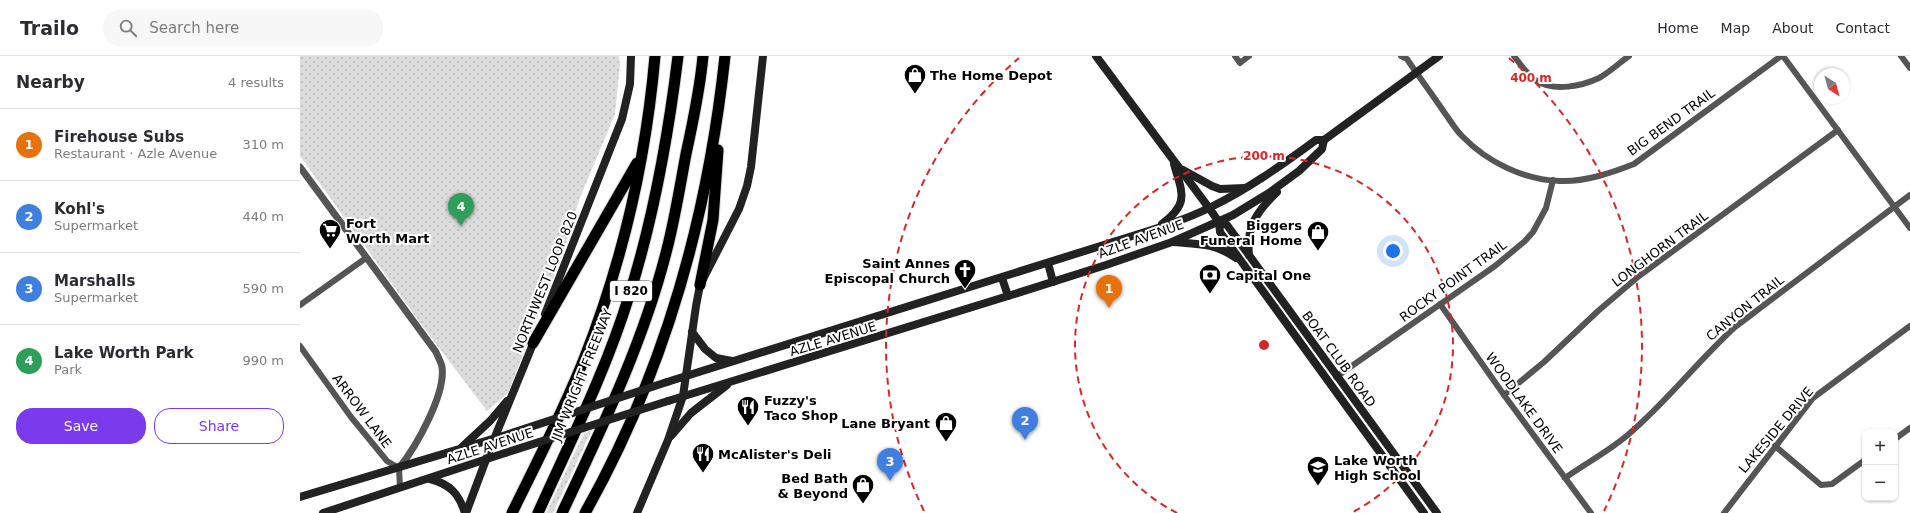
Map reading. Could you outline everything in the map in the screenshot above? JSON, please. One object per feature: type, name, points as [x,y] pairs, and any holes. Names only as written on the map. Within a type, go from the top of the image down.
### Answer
[{"type":"highway","points":[[512,513],[584,358],[608,290],[621,246],[642,154],[655,56]]},
{"type":"highway","name":"JIM WRIGHT FREEWAY","points":[[538,513],[593,392],[629,297],[653,213],[667,143],[678,56]]},
{"type":"highway","name":"I 820","points":[[562,513],[611,406],[653,296],[667,250],[693,123],[703,56]]},
{"type":"highway","points":[[700,286],[711,235],[715,204],[720,106],[725,56]]},
{"type":"highway","points":[[586,513],[622,439],[657,356],[676,302],[698,220],[720,106]]},
{"type":"highway","points":[[533,344],[642,154]]},
{"type":"main road","name":"NORTHWEST LOOP 820","points":[[466,513],[494,439],[622,120],[630,84],[631,56]]},
{"type":"main road","points":[[637,513],[668,440],[683,396],[700,286],[739,209],[747,186],[751,168],[763,56]]},
{"type":"main road","name":"BOAT CLUB ROAD","points":[[1096,56],[1210,208],[1219,222],[1220,232],[1424,513]]},
{"type":"main road","name":"AZLE AVENUE","points":[[300,497],[459,450],[667,382],[1002,278],[1156,228],[1210,208],[1273,172],[1316,140],[1324,140],[1439,56]]},
{"type":"main road","name":"AZLE AVENUE","points":[[323,513],[683,396],[1053,282],[1172,242],[1219,222],[1246,208],[1299,171],[1322,149],[1324,140]]},
{"type":"main road","name":"AZLE AVENUE","points":[[1173,160],[1183,170],[1212,186],[1220,189],[1246,188]]},
{"type":"main road","name":"AZLE AVENUE","points":[[1156,228],[1176,211],[1182,201],[1182,192],[1173,160]]},
{"type":"main road","points":[[1250,256],[1249,232],[1254,220],[1267,202],[1299,171]]},
{"type":"main road","name":"BOAT CLUB ROAD","points":[[1219,222],[1227,225],[1336,377],[1437,513]]},
{"type":"main road","points":[[1172,242],[1216,246],[1242,262]]},
{"type":"main road","points":[[1048,263],[1053,282]]},
{"type":"main road","points":[[1002,278],[1008,296]]},
{"type":"main road","points":[[692,332],[705,349],[716,358],[735,361]]},
{"type":"main road","points":[[668,440],[691,412],[733,381]]},
{"type":"main road","points":[[459,450],[490,421],[512,394]]},
{"type":"main road","points":[[430,479],[442,482],[454,490],[466,513]]},
{"type":"street","points":[[1235,56],[1240,63],[1249,56]]},
{"type":"street","points":[[1514,56],[1536,81],[1545,85],[1558,87],[1587,83],[1600,77],[1629,56]]},
{"type":"street","points":[[1782,56],[1910,228]]},
{"type":"street","name":"BIG BEND TRAIL","points":[[1405,57],[1462,136],[1484,155],[1507,168],[1522,174],[1560,181],[1587,178],[1614,172],[1634,164],[1782,56]]},
{"type":"street","points":[[1901,56],[1910,68]]},
{"type":"street","name":"LONGHORN TRAIL","points":[[1504,395],[1544,362],[1598,311],[1639,276],[1805,156],[1838,130]]},
{"type":"street","points":[[300,167],[436,352],[442,368],[441,384],[436,402],[409,456],[399,468],[400,488]]},
{"type":"street","name":"ROCKY POINT TRAIL","points":[[1336,377],[1496,266],[1526,241],[1533,232],[1546,208],[1553,180]]},
{"type":"street","name":"CANYON TRAIL","points":[[1565,478],[1629,435],[1664,402],[1710,350],[1735,327],[1910,195]]},
{"type":"street","points":[[300,305],[366,258]]},
{"type":"street","name":"WOODLAKE DRIVE","points":[[1440,304],[1504,395],[1591,513]]},
{"type":"street","name":"LAKESIDE DRIVE","points":[[1724,513],[1813,398],[1910,326]]},
{"type":"street","name":"ARROW LANE","points":[[300,346],[351,417],[387,461],[399,468]]},
{"type":"street","points":[[1898,437],[1910,428]]},
{"type":"street","points":[[1775,446],[1821,485],[1832,484],[1862,462]]},
{"type":"shaded area","points":[[300,56],[619,56],[620,64],[615,114],[579,200],[564,250],[508,393],[487,411],[421,324],[300,156]]},
{"type":"shaded area","points":[[592,430],[553,513],[546,513],[584,433]]},
{"type":"place","name":"The Home Depot","points":[[915,94]]},
{"type":"place","name":"Lake Worth Park","points":[[461,226]]},
{"type":"place","name":"Fort Worth Mart","points":[[330,250]]},
{"type":"place","name":"Biggers Funeral Home","points":[[1318,252]]},
{"type":"place","name":"Saint Annes Episcopal Church","points":[[965,290]]},
{"type":"place","name":"Capital One","points":[[1210,294]]},
{"type":"place","name":"Firehouse Subs","points":[[1109,308]]},
{"type":"place","name":"Fuzzy's Taco Shop","points":[[748,426]]},
{"type":"place","name":"Kohl's","points":[[1025,440]]},
{"type":"place","name":"Lane Bryant","points":[[946,442]]},
{"type":"place","name":"McAlister's Deli","points":[[703,474]]},
{"type":"place","name":"Marshalls","points":[[890,481]]},
{"type":"place","name":"Lake Worth High School","points":[[1318,486]]},
{"type":"place","name":"Bed Bath & Beyond","points":[[863,504]]}]
